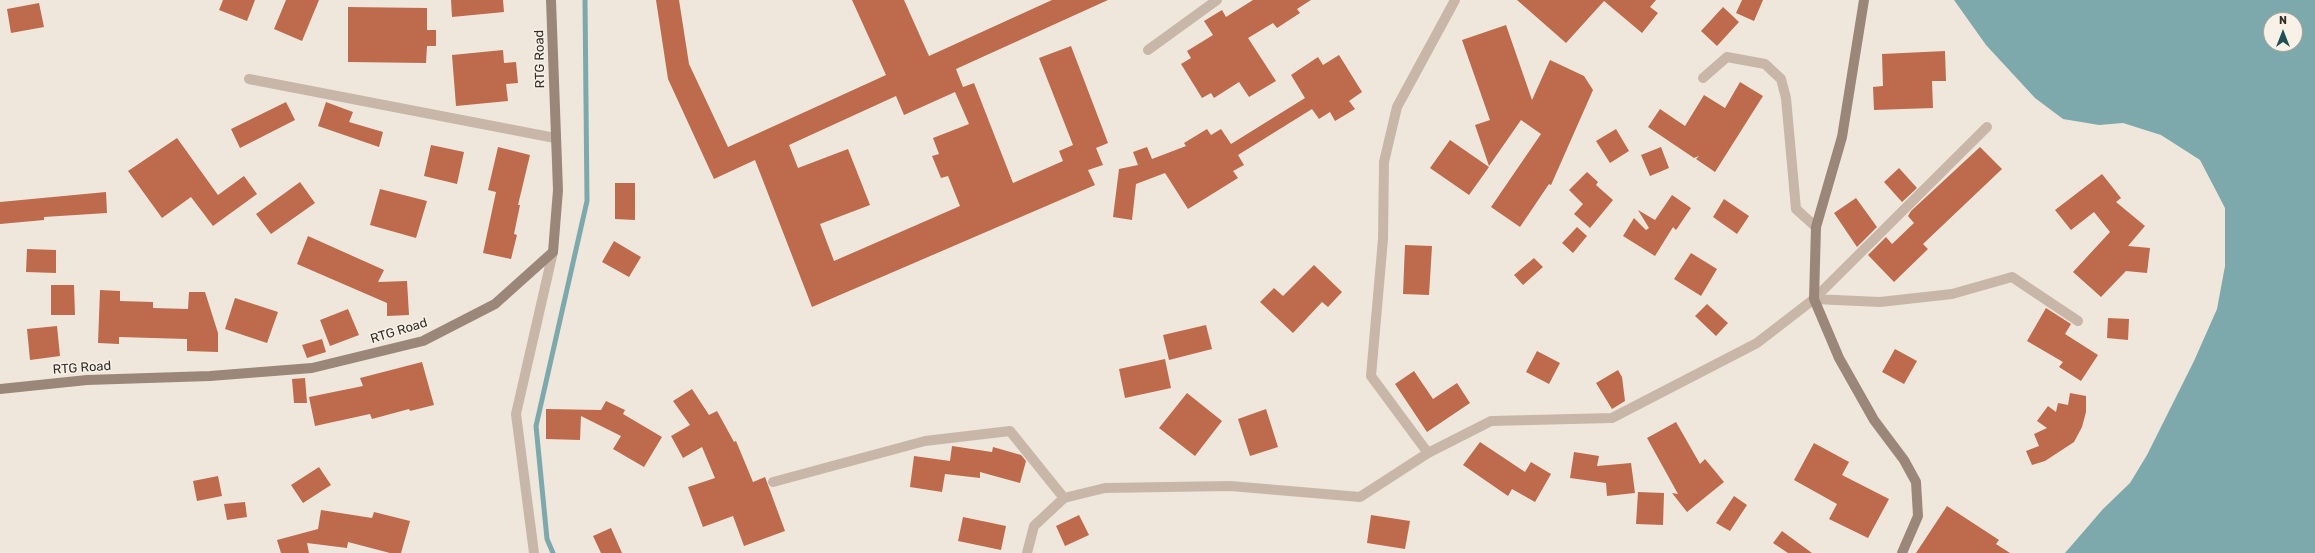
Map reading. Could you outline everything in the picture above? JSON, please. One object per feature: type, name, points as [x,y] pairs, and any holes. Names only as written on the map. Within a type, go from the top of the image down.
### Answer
[{"type":"main road","name":"RTG Road","points":[[0,389],[87,380],[210,376],[319,367],[423,341],[495,304],[553,252],[558,190],[555,138],[552,0]]},
{"type":"main road","points":[[1864,0],[1842,137],[1816,227],[1814,299],[1839,358],[1874,420],[1904,460],[1916,482],[1918,516],[1902,553]]},
{"type":"street","points":[[1148,50],[1217,0]]},
{"type":"street","points":[[1428,453],[1371,376],[1383,239],[1384,162],[1397,107],[1455,0]]},
{"type":"street","points":[[1703,78],[1726,57],[1765,64],[1781,79],[1786,98],[1796,209],[1816,227]]},
{"type":"street","points":[[249,79],[555,138]]},
{"type":"street","points":[[1027,553],[1034,526],[1064,498],[1105,488],[1230,486],[1360,497],[1428,453],[1491,421],[1612,418],[1757,343],[1814,299],[1987,127]]},
{"type":"street","points":[[534,553],[516,414],[553,252]]},
{"type":"street","points":[[1814,299],[1887,301],[1952,294],[2012,278],[2078,321]]},
{"type":"street","points":[[774,482],[925,441],[1010,431],[1064,498]]},
{"type":"water","points":[[1954,0],[2315,0],[2315,553],[2065,553],[2103,509],[2130,483],[2147,455],[2194,361],[2217,309],[2225,266],[2225,208],[2200,160],[2161,135],[2123,123],[2099,125],[2063,119],[2035,98],[1986,45]]},
{"type":"building","points":[[223,0],[255,0],[247,21],[219,10]]},
{"type":"building","points":[[286,0],[319,0],[302,41],[274,29]]},
{"type":"building","points":[[451,0],[503,0],[504,12],[452,17]]},
{"type":"building","points":[[656,0],[679,0],[689,64],[728,147],[886,75],[852,0],[904,0],[929,56],[1052,0],[1108,0],[956,69],[963,87],[974,83],[1013,183],[1063,161],[1059,151],[1073,145],[1039,58],[1071,46],[1108,143],[1096,148],[1103,165],[1088,170],[1095,185],[812,307],[755,160],[714,179],[668,79]],"holes":[[[955,92],[969,124],[933,138],[939,154],[932,156],[941,178],[948,176],[960,206],[834,261],[820,224],[870,205],[848,149],[798,168],[789,145],[896,96],[904,115]]]},
{"type":"building","points":[[1253,0],[1311,0],[1297,9],[1300,13],[1277,28],[1273,23],[1248,38],[1276,81],[1249,97],[1239,82],[1214,98],[1211,93],[1202,98],[1181,64],[1191,58],[1187,51],[1213,35],[1204,21],[1222,10],[1226,17]]},
{"type":"building","points":[[1517,0],[1656,0],[1650,7],[1658,13],[1642,33],[1604,1],[1566,43]]},
{"type":"building","points":[[1742,0],[1763,0],[1754,21],[1736,13]]},
{"type":"building","points":[[39,3],[44,27],[11,33],[7,9]]},
{"type":"building","points":[[348,7],[427,8],[427,30],[436,30],[436,46],[427,46],[426,63],[348,62]]},
{"type":"building","points":[[1723,7],[1739,22],[1717,46],[1701,31]]},
{"type":"building","points":[[1506,25],[1532,100],[1550,60],[1584,76],[1593,90],[1551,185],[1549,184],[1520,227],[1491,207],[1541,134],[1521,120],[1489,166],[1475,125],[1490,120],[1462,40]]},
{"type":"building","points":[[503,50],[504,63],[516,62],[518,83],[506,84],[508,101],[456,106],[452,55]]},
{"type":"building","points":[[1945,51],[1946,81],[1932,81],[1933,108],[1874,110],[1873,87],[1883,86],[1882,54]]},
{"type":"building","points":[[1339,55],[1362,92],[1349,101],[1355,109],[1335,121],[1330,112],[1319,119],[1312,109],[1238,155],[1244,165],[1233,171],[1238,178],[1188,209],[1165,173],[1136,184],[1132,220],[1113,217],[1119,169],[1138,165],[1133,152],[1147,147],[1152,159],[1186,146],[1184,143],[1207,129],[1211,135],[1221,129],[1231,144],[1305,98],[1291,75],[1318,57],[1323,65]]},
{"type":"building","points":[[1740,82],[1763,96],[1715,172],[1696,159],[1699,156],[1694,158],[1648,127],[1660,109],[1685,126],[1704,95],[1725,108]]},
{"type":"building","points":[[286,102],[295,120],[240,148],[231,129]]},
{"type":"building","points":[[326,102],[353,112],[349,122],[383,132],[379,147],[318,126]]},
{"type":"building","points":[[1616,129],[1629,151],[1610,163],[1596,141]]},
{"type":"building","points":[[177,138],[218,195],[244,176],[257,194],[213,226],[191,197],[162,218],[128,171]]},
{"type":"building","points":[[1450,140],[1489,167],[1469,195],[1430,168]]},
{"type":"building","points":[[431,145],[464,152],[457,184],[424,176]]},
{"type":"building","points":[[498,147],[530,155],[518,205],[520,205],[514,234],[517,235],[511,259],[483,253],[496,192],[488,190]]},
{"type":"building","points":[[1661,147],[1669,168],[1650,176],[1641,155]]},
{"type":"building","points":[[1980,147],[2002,169],[1923,244],[1928,249],[1894,282],[1868,255],[1886,237],[1892,244],[1914,223],[1908,216],[1911,211]]},
{"type":"building","points":[[1899,168],[1917,188],[1902,202],[1884,182]]},
{"type":"building","points":[[1587,172],[1598,182],[1596,185],[1613,200],[1590,228],[1574,214],[1583,204],[1569,190]]},
{"type":"building","points":[[2102,174],[2121,198],[2116,202],[2145,226],[2128,246],[2150,248],[2147,273],[2126,271],[2101,297],[2073,272],[2110,232],[2094,212],[2071,230],[2055,210]]},
{"type":"building","points":[[300,182],[315,203],[271,234],[256,214]]},
{"type":"building","points":[[615,183],[635,183],[635,220],[615,219]]},
{"type":"building","points":[[380,189],[427,201],[416,238],[370,225]]},
{"type":"building","points":[[106,192],[107,213],[44,217],[44,220],[0,224],[0,202]]},
{"type":"building","points":[[1672,195],[1691,208],[1676,230],[1673,227],[1655,256],[1623,236],[1634,218],[1646,230],[1649,228],[1638,210],[1655,220]]},
{"type":"building","points":[[1856,198],[1877,227],[1857,247],[1834,213]]},
{"type":"building","points":[[1724,199],[1749,216],[1737,234],[1713,217]]},
{"type":"building","points":[[1577,227],[1587,236],[1573,253],[1562,243]]},
{"type":"building","points":[[308,236],[384,270],[378,282],[407,281],[409,315],[387,316],[387,303],[297,264]]},
{"type":"building","points":[[614,241],[641,257],[629,277],[602,262]]},
{"type":"building","points":[[1405,245],[1432,246],[1429,295],[1403,294]]},
{"type":"building","points":[[27,249],[56,250],[56,273],[26,272]]},
{"type":"building","points":[[1691,253],[1717,269],[1701,296],[1674,279]]},
{"type":"building","points":[[1534,258],[1543,267],[1523,285],[1514,275]]},
{"type":"building","points":[[1314,265],[1342,292],[1328,307],[1322,302],[1293,333],[1260,302],[1274,288],[1283,296]]},
{"type":"building","points":[[51,285],[74,285],[75,315],[51,315]]},
{"type":"building","points":[[100,290],[120,291],[120,301],[153,302],[153,308],[188,309],[189,292],[205,292],[218,333],[218,352],[187,351],[187,339],[119,337],[119,344],[98,343]]},
{"type":"building","points":[[235,298],[278,312],[267,343],[225,329]]},
{"type":"building","points":[[1707,304],[1728,323],[1716,336],[1695,316]]},
{"type":"building","points":[[2046,308],[2071,324],[2065,334],[2098,355],[2081,381],[2059,367],[2063,362],[2027,341]]},
{"type":"building","points":[[348,309],[359,335],[330,346],[320,320]]},
{"type":"building","points":[[2108,318],[2129,319],[2128,340],[2107,338]]},
{"type":"building","points":[[1206,325],[1212,349],[1169,360],[1163,335]]},
{"type":"building","points":[[57,326],[60,356],[30,360],[27,329]]},
{"type":"building","points":[[322,339],[326,352],[307,358],[302,345]]},
{"type":"building","points":[[1895,349],[1917,361],[1904,384],[1882,372]]},
{"type":"building","points":[[1537,351],[1560,363],[1549,384],[1526,372]]},
{"type":"building","points":[[1165,359],[1171,388],[1125,398],[1119,369]]},
{"type":"building","points":[[422,362],[434,405],[410,411],[409,409],[372,419],[370,414],[315,426],[309,397],[363,386],[360,378]]},
{"type":"building","points":[[1618,370],[1622,377],[1625,401],[1612,409],[1596,383]]},
{"type":"building","points":[[1414,371],[1433,399],[1457,383],[1470,403],[1427,432],[1395,384]]},
{"type":"building","points":[[305,378],[307,403],[294,403],[292,379]]},
{"type":"building","points":[[692,389],[709,415],[717,411],[734,442],[736,441],[753,482],[765,477],[785,531],[744,546],[733,516],[703,527],[688,487],[715,478],[702,447],[683,458],[671,436],[690,425],[673,401]]},
{"type":"building","points":[[1187,393],[1222,421],[1195,456],[1159,428]]},
{"type":"building","points":[[2070,393],[2086,396],[2086,412],[2082,427],[2074,442],[2045,461],[2032,465],[2026,451],[2039,446],[2034,434],[2047,428],[2037,421],[2048,406],[2056,412],[2058,403],[2068,405]]},
{"type":"building","points":[[606,401],[625,410],[623,414],[662,437],[644,467],[613,449],[621,436],[581,416],[580,440],[546,439],[546,409],[601,410]]},
{"type":"building","points":[[1266,409],[1278,447],[1250,456],[1238,419]]},
{"type":"building","points":[[1676,422],[1700,464],[1705,459],[1724,482],[1687,512],[1672,493],[1678,494],[1647,438]]},
{"type":"building","points":[[1480,442],[1525,472],[1531,462],[1551,474],[1535,502],[1512,489],[1508,496],[1463,465]]},
{"type":"building","points":[[1814,443],[1849,462],[1842,475],[1889,499],[1868,538],[1829,519],[1837,504],[1794,480]]},
{"type":"building","points":[[952,446],[992,452],[993,447],[1021,455],[1026,461],[1020,483],[980,472],[980,478],[945,474],[942,492],[910,487],[914,456],[950,461]]},
{"type":"building","points":[[1574,452],[1599,456],[1597,466],[1631,463],[1635,493],[1607,496],[1606,483],[1570,478]]},
{"type":"building","points":[[319,467],[331,485],[303,503],[291,485]]},
{"type":"building","points":[[218,476],[222,496],[197,501],[193,481]]},
{"type":"building","points":[[1638,492],[1664,493],[1663,525],[1636,524]]},
{"type":"building","points":[[1734,496],[1747,505],[1730,531],[1716,523]]},
{"type":"building","points":[[245,502],[247,517],[227,520],[224,504]]},
{"type":"building","points":[[1947,506],[1999,540],[1996,544],[2010,553],[1916,553]]},
{"type":"building","points":[[321,510],[372,518],[374,512],[410,521],[401,553],[390,553],[348,542],[347,548],[307,543],[309,553],[281,553],[277,540],[318,529]]},
{"type":"building","points":[[1079,515],[1089,535],[1065,546],[1056,526]]},
{"type":"building","points":[[1371,515],[1410,521],[1405,549],[1367,543]]},
{"type":"building","points":[[963,517],[1006,526],[1001,550],[958,541]]},
{"type":"building","points":[[611,528],[622,553],[601,553],[593,536]]},
{"type":"building","points":[[1782,531],[1812,553],[1788,553],[1773,543]]},
{"type":"waterway","points":[[553,553],[547,539],[536,426],[587,201],[585,0]]}]
